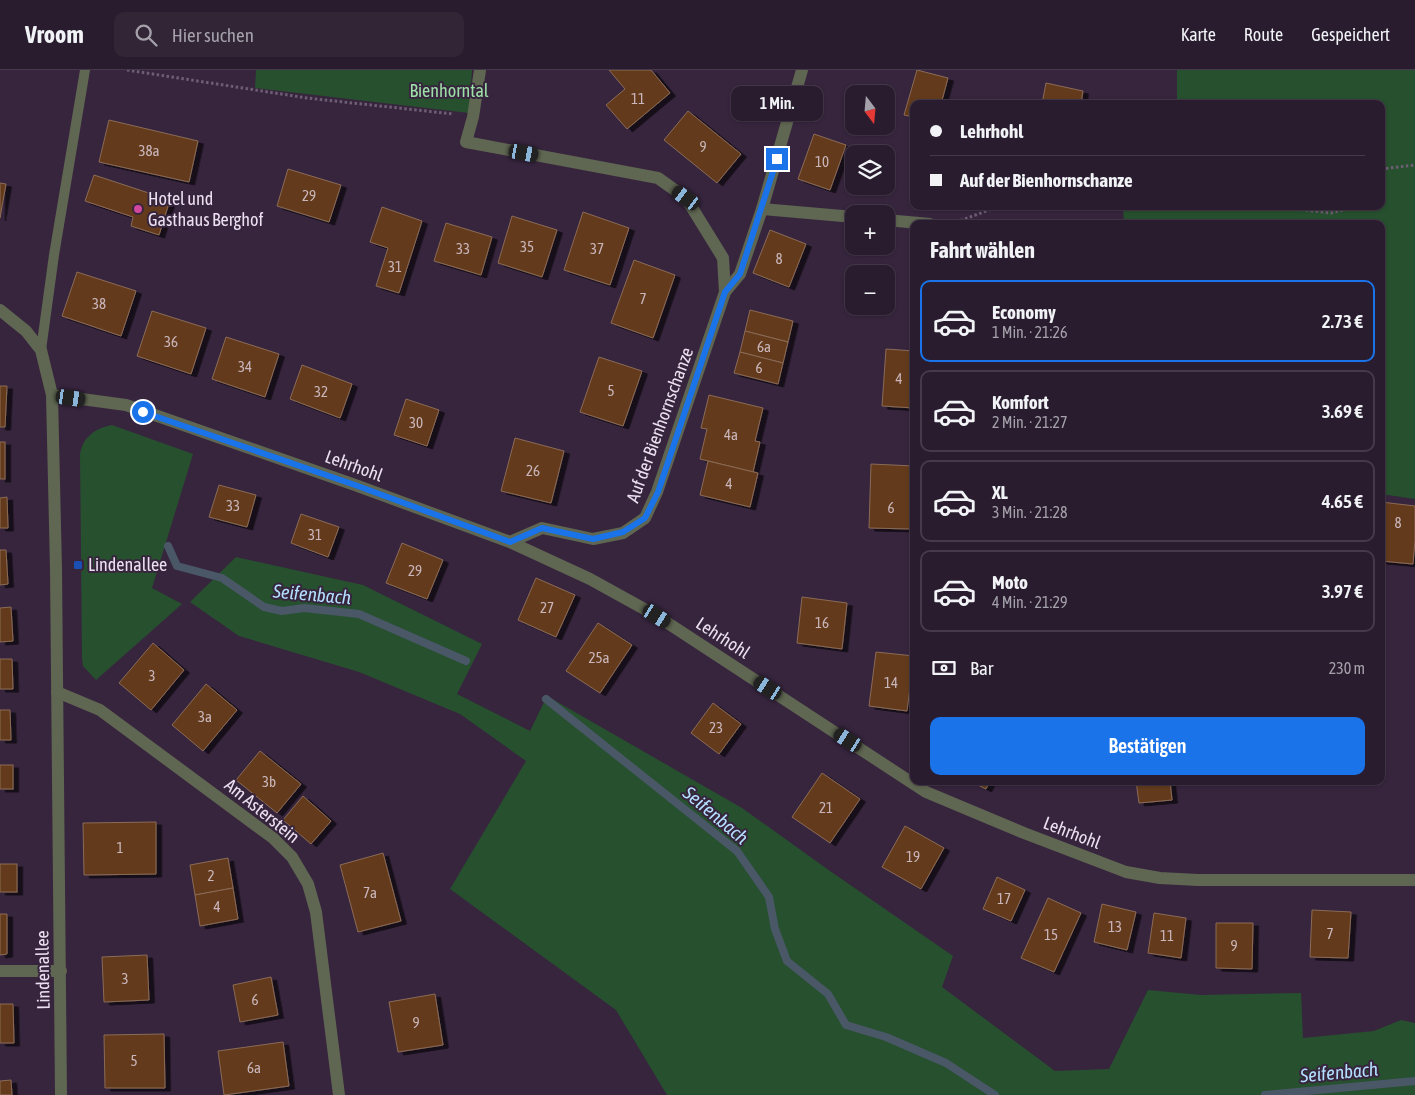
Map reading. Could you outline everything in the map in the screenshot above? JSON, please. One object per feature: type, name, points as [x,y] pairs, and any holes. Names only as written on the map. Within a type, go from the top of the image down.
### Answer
[{"type":"street","name":"Auf der Bienhornschanze","points":[[480,70],[473,117],[466,142],[658,178],[686,198],[723,258],[725,292]]},
{"type":"street","name":"Auf der Bienhornschanze","points":[[510,542],[542,528],[593,539],[623,532],[645,518],[658,492],[725,292],[740,274],[762,210],[802,70]]},
{"type":"street","points":[[762,210],[845,216]]},
{"type":"street","points":[[895,221],[910,222]]},
{"type":"street","points":[[0,310],[26,331],[41,350],[52,395]]},
{"type":"street","name":"Lehrhohl","points":[[52,395],[126,405],[355,485],[510,542],[590,579],[657,616],[910,782]]},
{"type":"street","name":"Lindenallee","points":[[52,395],[56,560],[61,1095]]},
{"type":"street","name":"Am Asterstein","points":[[57,692],[100,710],[273,838],[292,857],[308,884],[316,912],[339,1095]]},
{"type":"street","name":"Lehrhohl","points":[[915,785],[926,792],[1024,833],[1126,872],[1160,878],[1198,880],[1415,880]]},
{"type":"street","points":[[0,971],[61,971]]},
{"type":"lane","points":[[41,350],[54,256],[85,70]]},
{"type":"path","points":[[127,70],[307,98],[473,117]]},
{"type":"path","points":[[1385,168],[1415,165]]},
{"type":"path","points":[[962,220],[989,210]]},
{"type":"path","points":[[1305,210],[1331,213],[1341,210]]},
{"type":"green space","name":"Bienhorntal","points":[[256,70],[472,70],[469,113],[255,88]]},
{"type":"green space","points":[[1177,70],[1415,70],[1415,499],[1385,495],[1385,220],[1124,220],[1123,210],[1385,210],[1385,100],[1177,100]]},
{"type":"green space","points":[[112,425],[193,454],[152,588],[182,604],[96,680],[83,666],[82,658],[80,455],[83,444],[90,435],[106,426]]},
{"type":"green space","points":[[236,557],[363,585],[482,644],[457,694],[530,731],[547,696],[742,808],[953,956],[942,987],[1055,1071],[1109,1069],[1148,990],[1201,995],[1301,993],[1303,1038],[1374,1031],[1401,1020],[1415,1023],[1415,1095],[667,1095],[616,1010],[450,889],[526,761],[460,714],[359,672],[239,636],[190,602]]},
{"type":"building","points":[[609,70],[651,70],[670,93],[627,129],[606,105],[625,89]]},
{"type":"building","points":[[917,70],[948,78],[942,100],[910,100],[910,116],[904,115]]},
{"type":"building","points":[[1046,83],[1083,91],[1082,100],[1043,100]]},
{"type":"building","points":[[688,111],[741,154],[717,183],[664,140]]},
{"type":"building","points":[[109,120],[198,141],[189,182],[99,162]]},
{"type":"building","points":[[814,134],[846,145],[830,190],[798,179]]},
{"type":"building","points":[[288,169],[341,185],[329,222],[277,206]]},
{"type":"building","name":"Hotel und Gasthaus Berghof","points":[[94,175],[170,200],[159,235],[131,226],[133,217],[85,201]]},
{"type":"building","points":[[0,183],[6,184],[0,218]]},
{"type":"building","points":[[382,207],[422,221],[399,293],[376,286],[388,248],[370,242]]},
{"type":"building","points":[[583,212],[629,228],[610,285],[564,270]]},
{"type":"building","points":[[512,216],[557,230],[542,277],[498,263]]},
{"type":"building","points":[[446,223],[492,237],[481,275],[434,261]]},
{"type":"building","points":[[770,230],[806,244],[789,287],[753,273]]},
{"type":"building","points":[[634,260],[675,275],[653,338],[611,323]]},
{"type":"building","points":[[77,272],[136,291],[121,336],[62,316]]},
{"type":"building","points":[[750,310],[793,321],[788,342],[745,331]]},
{"type":"building","points":[[152,311],[206,328],[191,374],[137,356]]},
{"type":"building","points":[[745,331],[788,342],[783,363],[740,352]]},
{"type":"building","points":[[226,337],[279,354],[265,397],[212,379]]},
{"type":"building","points":[[886,349],[910,351],[910,408],[882,406]]},
{"type":"building","points":[[740,352],[783,363],[778,384],[734,373]]},
{"type":"building","points":[[599,357],[642,371],[623,426],[580,412]]},
{"type":"building","points":[[302,365],[352,384],[340,418],[290,399]]},
{"type":"building","points":[[0,386],[7,386],[5,427],[0,427]]},
{"type":"building","points":[[709,395],[763,408],[755,441],[760,442],[753,472],[700,459],[707,429],[701,428]]},
{"type":"building","points":[[406,399],[439,410],[427,446],[394,435]]},
{"type":"building","points":[[515,438],[564,451],[551,503],[501,491]]},
{"type":"building","points":[[0,442],[5,442],[5,479],[0,479]]},
{"type":"building","points":[[708,461],[758,473],[750,507],[700,495]]},
{"type":"building","points":[[871,464],[910,466],[910,529],[869,528]]},
{"type":"building","points":[[219,485],[256,495],[247,527],[209,517]]},
{"type":"building","points":[[7,497],[8,528],[0,528],[0,498]]},
{"type":"building","points":[[1385,502],[1415,506],[1413,564],[1385,561]]},
{"type":"building","points":[[301,514],[339,527],[328,557],[291,543]]},
{"type":"building","points":[[402,543],[443,560],[427,599],[386,583]]},
{"type":"building","points":[[0,550],[6,550],[8,584],[0,585]]},
{"type":"building","points":[[536,578],[575,595],[556,637],[518,620]]},
{"type":"building","points":[[802,597],[847,603],[842,649],[797,643]]},
{"type":"building","points":[[11,607],[13,641],[0,642],[0,608]]},
{"type":"building","points":[[598,623],[632,645],[600,693],[566,671]]},
{"type":"building","points":[[153,643],[184,670],[151,710],[119,683]]},
{"type":"building","points":[[876,652],[910,656],[910,687],[907,711],[869,706]]},
{"type":"building","points":[[0,659],[12,659],[13,689],[0,689]]},
{"type":"building","points":[[206,684],[237,710],[203,751],[172,725]]},
{"type":"building","points":[[713,703],[741,724],[719,754],[691,733]]},
{"type":"building","points":[[0,710],[10,710],[11,740],[0,740]]},
{"type":"building","points":[[260,751],[301,784],[277,813],[236,780]]},
{"type":"building","points":[[0,765],[13,765],[13,789],[0,789]]},
{"type":"building","points":[[822,773],[860,799],[830,843],[792,817]]},
{"type":"building","points":[[978,785],[988,785],[986,789]]},
{"type":"building","points":[[1137,785],[1170,785],[1172,800],[1139,803]]},
{"type":"building","points":[[303,796],[331,821],[311,844],[283,820]]},
{"type":"building","points":[[156,822],[156,874],[84,875],[83,823]]},
{"type":"building","points":[[905,826],[944,848],[921,889],[882,867]]},
{"type":"building","points":[[383,853],[401,921],[358,932],[340,865]]},
{"type":"building","points":[[228,858],[233,888],[195,895],[190,865]]},
{"type":"building","points":[[0,864],[17,864],[17,892],[0,892]]},
{"type":"building","points":[[997,877],[1025,890],[1011,921],[983,909]]},
{"type":"building","points":[[233,888],[238,919],[200,926],[195,895]]},
{"type":"building","points":[[1048,898],[1081,913],[1054,972],[1021,958]]},
{"type":"building","points":[[1102,904],[1136,912],[1127,950],[1094,942]]},
{"type":"building","points":[[1312,910],[1351,912],[1348,958],[1310,957]]},
{"type":"building","points":[[1154,913],[1186,918],[1181,958],[1148,953]]},
{"type":"building","points":[[0,914],[7,914],[7,954],[0,955]]},
{"type":"building","points":[[1216,923],[1253,923],[1252,969],[1216,968]]},
{"type":"building","points":[[147,955],[149,1000],[104,1002],[102,957]]},
{"type":"building","points":[[271,977],[278,1015],[240,1022],[233,985]]},
{"type":"building","points":[[435,994],[443,1045],[398,1052],[389,1002]]},
{"type":"building","points":[[0,1004],[13,1004],[14,1043],[0,1043]]},
{"type":"building","points":[[164,1034],[165,1088],[105,1088],[104,1035]]},
{"type":"building","points":[[283,1042],[289,1086],[224,1095],[218,1051]]},
{"type":"building","points":[[11,1080],[12,1095],[0,1095],[0,1081]]},
{"type":"waterway","name":"Seifenbach","points":[[168,546],[177,566],[222,578],[264,607],[282,611],[304,608],[359,614],[466,661]]},
{"type":"waterway","name":"Seifenbach","points":[[546,699],[737,851],[769,897],[775,929],[787,961],[828,994],[846,1025],[886,1037],[946,1063],[995,1095]]},
{"type":"waterway","name":"Seifenbach","points":[[1265,1095],[1415,1081]]},
{"type":"place","name":"Hotel und Gasthaus Berghof","points":[[138,209]]},
{"type":"place","name":"Lindenallee","points":[[78,565]]},
{"type":"route","points":[[143,412],[355,485],[510,542],[542,528],[593,539],[623,532],[645,518],[658,492],[725,292],[740,274],[777,159]]}]
